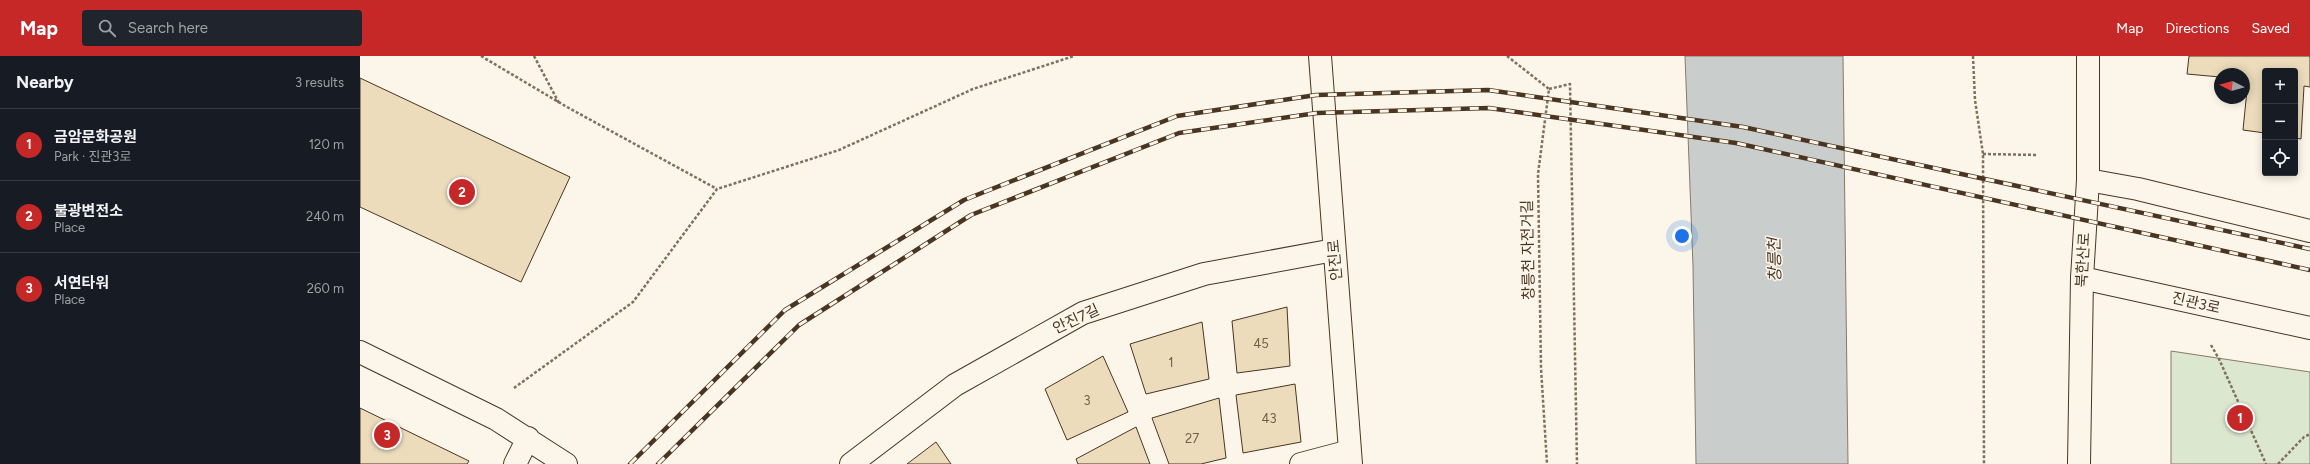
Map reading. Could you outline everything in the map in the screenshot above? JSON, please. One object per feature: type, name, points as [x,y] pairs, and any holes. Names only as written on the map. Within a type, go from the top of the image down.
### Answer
[{"type":"street","name":"안진로","points":[[1320,56],[1351,458]]},
{"type":"street","name":"북한산로","points":[[2080,464],[2082,278],[2088,180],[2088,56]]},
{"type":"street","points":[[2088,180],[2138,189],[2310,231]]},
{"type":"street","name":"안진7길","points":[[852,464],[955,384],[1083,313],[1204,274],[1334,250]]},
{"type":"street","name":"진관3로","points":[[2082,278],[2310,328]]},
{"type":"street","points":[[360,352],[496,419],[528,438],[566,464]]},
{"type":"street","points":[[515,464],[528,438]]},
{"type":"street","points":[[1301,464],[1351,458]]},
{"type":"path","points":[[481,56],[559,103],[717,189]]},
{"type":"path","points":[[534,56],[559,103]]},
{"type":"path","points":[[514,388],[633,302],[717,189],[839,150],[973,89],[1074,56]]},
{"type":"path","points":[[1507,56],[1549,89],[1570,84],[1577,464]]},
{"type":"path","points":[[1973,56],[1975,100],[1983,154],[1984,464]]},
{"type":"path","name":"창릉천 자전거길","points":[[1547,464],[1541,368],[1538,174],[1549,89]]},
{"type":"path","points":[[1983,154],[2038,155]]},
{"type":"path","points":[[2211,345],[2266,464]]},
{"type":"path","points":[[2278,464],[2304,437],[2310,434]]},
{"type":"green space","points":[[2171,351],[2310,372],[2310,464],[2171,464]]},
{"type":"water","name":"창릉천","points":[[1685,56],[1843,56],[1848,464],[1696,464],[1693,266]]},
{"type":"building","points":[[2189,56],[2310,56],[2310,87],[2304,86],[2301,139],[2298,138],[2298,68],[2262,68],[2262,133],[2243,130],[2246,104],[2250,104],[2250,68],[2214,68],[2214,76],[2187,74]]},
{"type":"building","points":[[360,78],[570,177],[521,282],[360,207]]},
{"type":"building","points":[[1287,307],[1290,366],[1237,373],[1232,321]]},
{"type":"building","points":[[1202,322],[1209,379],[1146,394],[1130,344]]},
{"type":"building","points":[[1103,356],[1128,412],[1067,440],[1045,389]]},
{"type":"building","points":[[1295,384],[1301,442],[1243,453],[1236,395]]},
{"type":"building","points":[[1219,398],[1226,458],[1201,464],[1169,464],[1152,418]]},
{"type":"building","points":[[360,408],[469,461],[467,464],[360,464]]},
{"type":"building","points":[[1136,427],[1150,464],[1078,464],[1076,459]]},
{"type":"building","points":[[936,442],[951,464],[907,464]]},
{"type":"railway","points":[[630,464],[785,310],[964,200],[1177,116],[1316,95],[1488,90],[1743,127],[2310,249]]},
{"type":"railway","points":[[658,464],[799,325],[971,215],[1179,133],[1317,113],[1489,108],[1736,143],[2310,270]]},
{"type":"place","name":"불광변전소","points":[[462,192]]},
{"type":"place","name":"금암문화공원","points":[[2240,418]]},
{"type":"place","name":"서연타워","points":[[387,435]]}]
